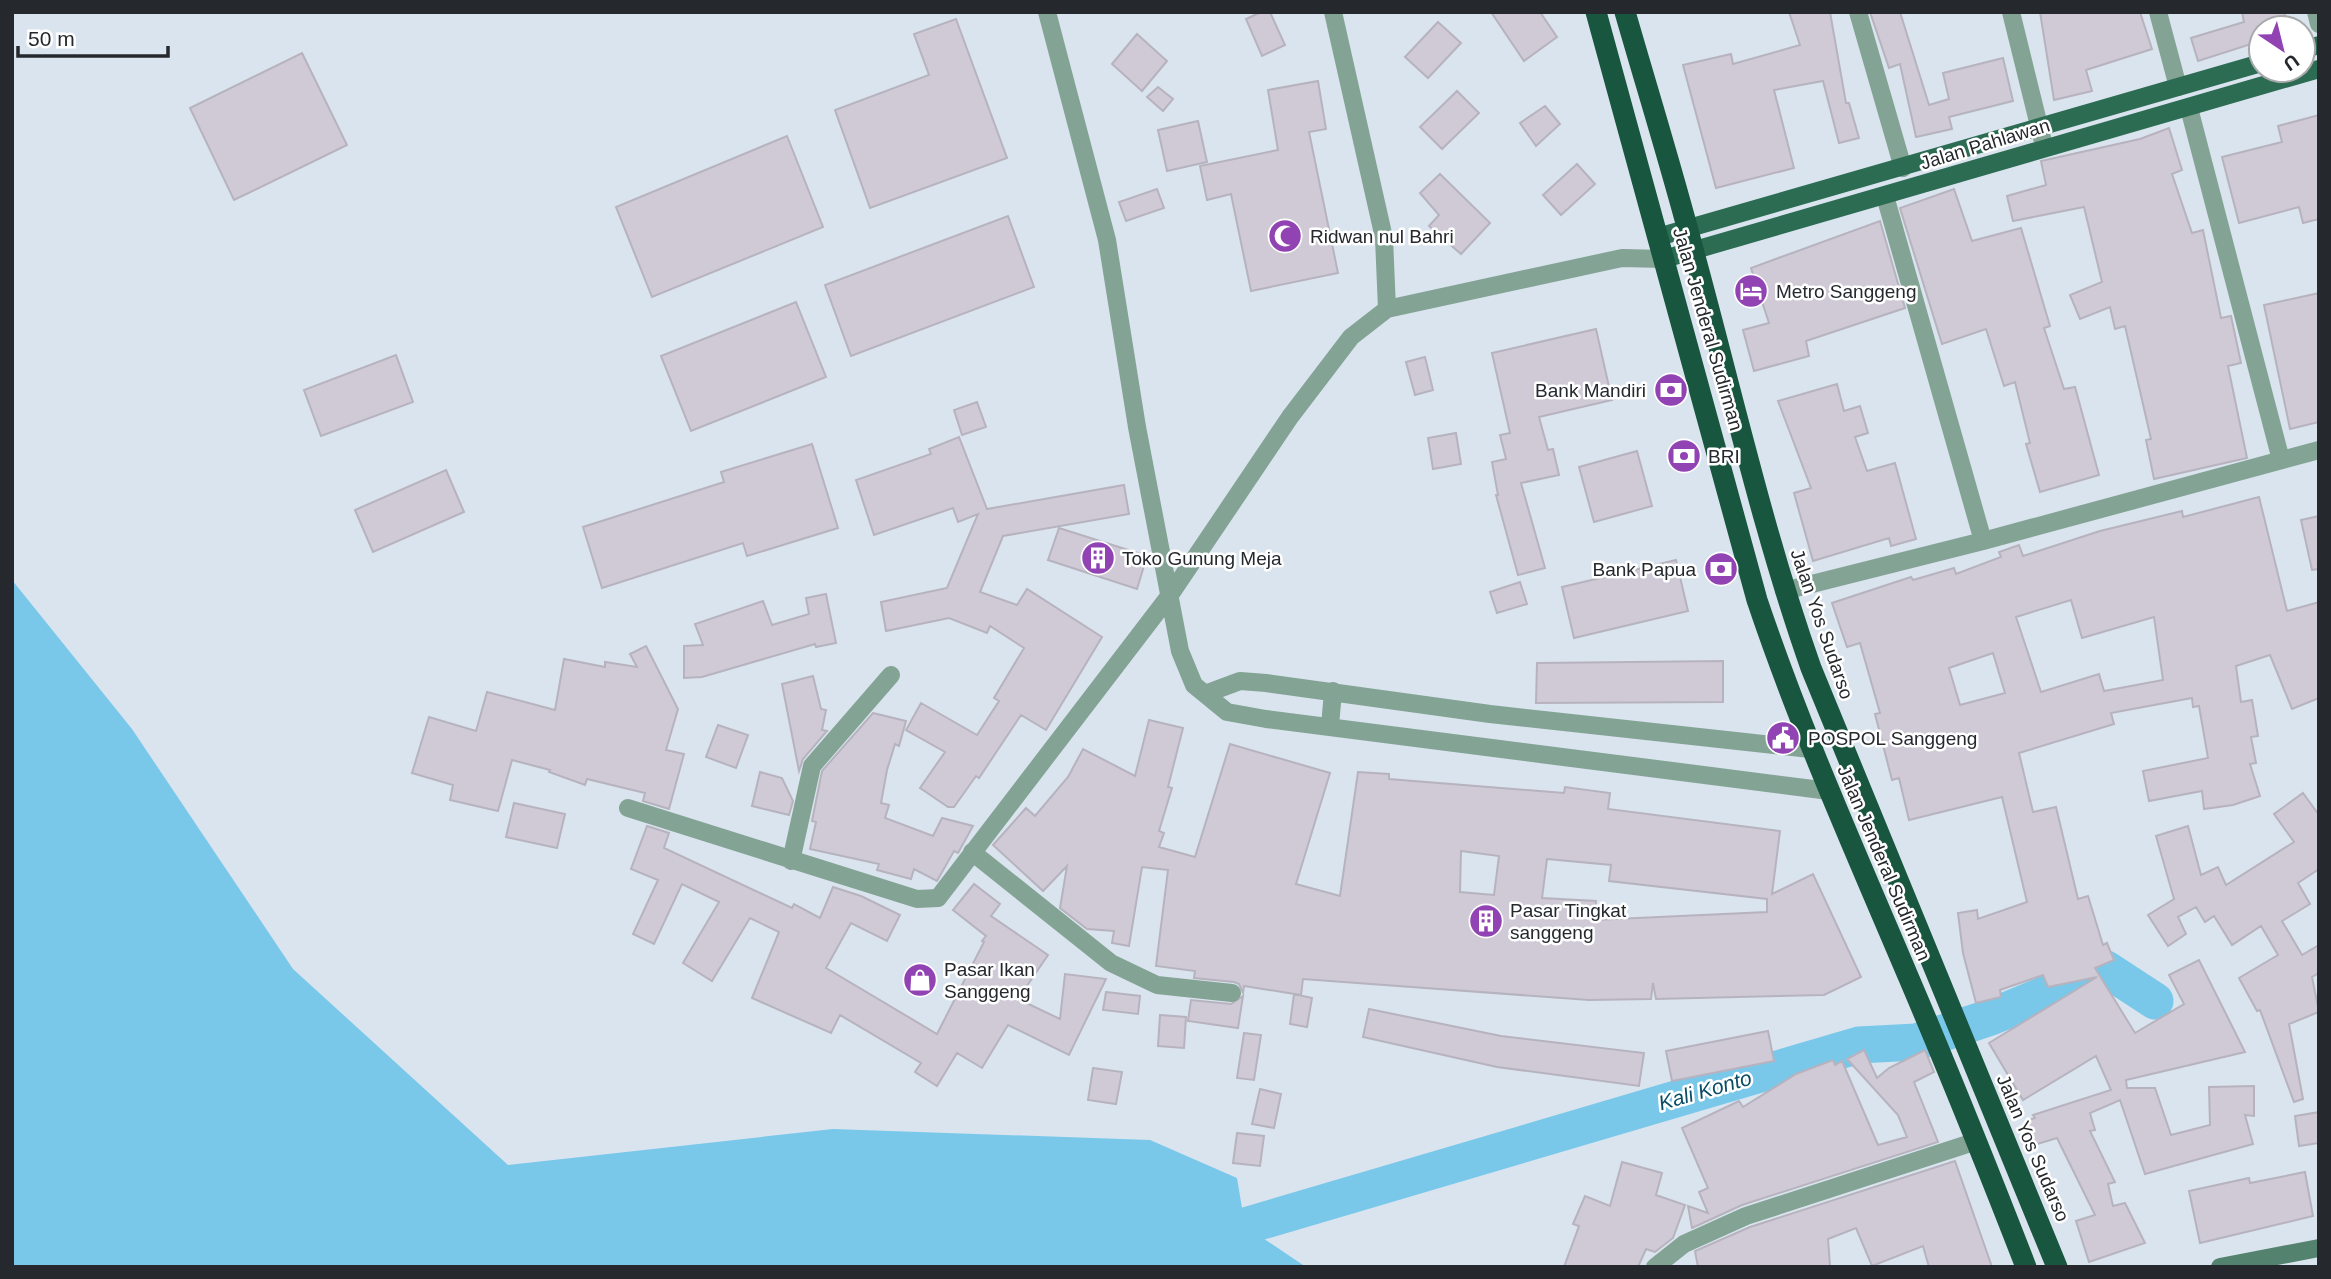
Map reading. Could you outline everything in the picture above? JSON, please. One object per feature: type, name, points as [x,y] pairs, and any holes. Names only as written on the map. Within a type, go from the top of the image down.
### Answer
[{"type":"highway","name":"Jalan Jenderal Sudirman","points":[[1596,12],[1757,600],[1810,749],[1977,1141]]},
{"type":"highway","name":"Jalan Yos Sudarso","points":[[1625,12],[1694,252],[1747,464],[1784,591],[1811,668],[2057,1267]]},
{"type":"highway","points":[[1977,1141],[2026,1267]]},
{"type":"main road","name":"Jalan Pahlawan","points":[[1658,237],[2247,66]]},
{"type":"main road","name":"Jalan Pahlawan","points":[[1664,258],[1694,252],[1885,197],[2044,146],[2189,108],[2319,69]]},
{"type":"street","points":[[1047,12],[1107,240],[1137,427],[1180,651],[1189,678],[1205,694],[1227,712],[1829,791]]},
{"type":"street","points":[[1333,12],[1384,238],[1388,309]]},
{"type":"street","points":[[1858,12],[1903,168]]},
{"type":"street","points":[[2011,12],[2044,146]]},
{"type":"street","points":[[2158,12],[2178,87]]},
{"type":"street","points":[[2315,12],[2319,24]]},
{"type":"street","points":[[2189,108],[2281,460]]},
{"type":"street","points":[[1885,197],[1983,541]]},
{"type":"street","points":[[1622,258],[1658,237]]},
{"type":"street","points":[[628,808],[916,899],[931,900],[942,893],[1170,596],[1290,417],[1351,337],[1388,309],[1622,258],[1664,258]]},
{"type":"street","points":[[1784,591],[1983,541],[2319,450]]},
{"type":"street","points":[[791,860],[811,766],[891,675]]},
{"type":"street","points":[[1205,694],[1240,681],[1333,691],[1490,714],[1810,749]]},
{"type":"street","points":[[1330,726],[1333,691]]},
{"type":"street","points":[[1488,746],[1490,714]]},
{"type":"street","points":[[972,852],[1111,963],[1157,985],[1232,993]]},
{"type":"street","points":[[1655,1267],[1684,1244],[1746,1216],[1977,1141]]},
{"type":"street","points":[[2220,1267],[2319,1248]]},
{"type":"water","points":[[12,580],[132,729],[293,969],[508,1165],[833,1129],[1150,1140],[1237,1178],[1245,1226],[1306,1267],[12,1267]]},
{"type":"building","points":[[1261,12],[1270,12],[1285,45],[1262,56],[1246,19]]},
{"type":"building","points":[[1491,12],[1540,12],[1557,37],[1524,61]]},
{"type":"building","points":[[1789,12],[1830,12],[1846,103],[1849,103],[1859,138],[1839,143],[1823,81],[1774,90],[1794,168],[1716,188],[1683,65],[1731,54],[1733,64],[1800,45]]},
{"type":"building","points":[[1870,12],[1900,12],[1929,105],[1949,99],[1943,73],[2003,58],[2013,101],[1949,117],[1952,129],[1916,137],[1900,64],[1889,68]]},
{"type":"building","points":[[2040,12],[2140,12],[2152,49],[2086,70],[2092,91],[2054,100]]},
{"type":"building","points":[[2242,12],[2285,14],[2247,14],[2247,45],[2198,61],[2191,38],[2244,22]]},
{"type":"building","points":[[956,19],[1007,158],[870,208],[835,110],[929,75],[914,34]]},
{"type":"building","points":[[1438,22],[1461,43],[1428,78],[1405,57]]},
{"type":"building","points":[[1137,34],[1167,61],[1142,91],[1112,64]]},
{"type":"building","points":[[302,53],[347,145],[234,200],[190,108]]},
{"type":"building","name":"Ridwan nul Bahri","points":[[1318,81],[1326,129],[1309,132],[1338,273],[1251,291],[1231,194],[1207,200],[1200,166],[1278,150],[1268,90]]},
{"type":"building","points":[[1158,87],[1173,99],[1163,111],[1147,97]]},
{"type":"building","points":[[1457,91],[1479,113],[1442,149],[1420,127]]},
{"type":"building","points":[[1545,106],[1560,124],[1536,146],[1520,123]]},
{"type":"building","points":[[2319,115],[2319,219],[2303,223],[2299,207],[2239,223],[2222,157],[2282,142],[2278,126]]},
{"type":"building","points":[[1198,121],[1207,162],[1167,171],[1158,130]]},
{"type":"building","points":[[2169,128],[2182,170],[2172,174],[2192,233],[2203,230],[2221,318],[2231,316],[2241,363],[2228,366],[2247,458],[2154,479],[2146,440],[2151,439],[2125,326],[2115,329],[2110,307],[2080,319],[2070,295],[2102,282],[2084,207],[2013,221],[2007,196],[2046,185],[2041,161],[2140,139]]},
{"type":"building","points":[[787,136],[823,227],[652,297],[616,207]]},
{"type":"building","points":[[1577,164],[1595,184],[1561,215],[1543,195]]},
{"type":"building","points":[[1440,174],[1490,223],[1461,254],[1429,226],[1439,215],[1420,193]]},
{"type":"building","points":[[1157,189],[1164,208],[1126,221],[1119,202]]},
{"type":"building","points":[[1954,189],[1972,241],[2021,228],[2050,326],[2044,328],[2064,389],[2075,387],[2099,475],[2040,492],[2026,444],[2030,443],[2015,382],[2004,386],[1986,329],[1942,344],[1900,208]]},
{"type":"building","points":[[1008,216],[1034,287],[851,356],[825,285]]},
{"type":"building","points":[[1880,221],[1905,308],[1806,341],[1809,356],[1754,371],[1743,330],[1769,323],[1751,268]]},
{"type":"building","points":[[2319,293],[2319,422],[2290,429],[2264,305]]},
{"type":"building","points":[[796,302],[826,377],[691,431],[661,356]]},
{"type":"building","points":[[1596,329],[1612,400],[1539,417],[1548,450],[1553,449],[1559,475],[1521,483],[1545,568],[1518,575],[1496,495],[1492,462],[1506,459],[1500,435],[1510,433],[1492,353]]},
{"type":"building","points":[[396,355],[413,402],[321,436],[304,390]]},
{"type":"building","points":[[1425,357],[1433,390],[1415,395],[1406,362]]},
{"type":"building","points":[[1837,384],[1844,411],[1860,406],[1868,433],[1855,437],[1867,471],[1895,463],[1916,539],[1891,546],[1889,538],[1813,561],[1794,493],[1811,488],[1778,401]]},
{"type":"building","points":[[977,402],[986,427],[962,435],[954,410]]},
{"type":"building","points":[[1456,433],[1461,464],[1433,469],[1428,438]]},
{"type":"building","points":[[959,437],[987,509],[1124,485],[1129,514],[1003,536],[980,592],[1017,605],[1027,589],[1102,637],[1046,730],[1021,715],[979,778],[976,776],[954,807],[948,807],[920,788],[945,752],[906,730],[921,703],[977,735],[999,701],[994,698],[1024,648],[990,626],[987,633],[949,618],[886,631],[881,602],[947,588],[978,514],[958,522],[953,508],[874,535],[856,480],[931,454],[929,449]]},
{"type":"building","points":[[812,444],[838,528],[747,556],[743,543],[602,588],[583,527],[724,482],[721,472]]},
{"type":"building","points":[[1637,451],[1652,506],[1594,522],[1579,467]]},
{"type":"building","points":[[446,470],[464,512],[373,552],[355,510]]},
{"type":"building","points":[[2259,497],[2287,611],[2319,602],[2319,698],[2292,709],[2270,655],[2236,666],[2241,702],[2252,700],[2258,736],[2251,737],[2256,763],[2250,764],[2260,796],[2233,805],[2204,809],[2202,791],[2149,801],[2143,771],[2208,758],[2199,706],[2193,707],[2192,698],[2111,713],[2114,724],[2019,753],[2033,812],[2056,807],[2078,899],[2088,896],[2103,945],[2107,943],[2114,960],[2095,968],[2135,1033],[2184,1004],[2169,975],[2199,960],[2245,1052],[2126,1080],[2127,1088],[2155,1088],[2171,1135],[2210,1125],[2209,1087],[2254,1086],[2254,1116],[2245,1115],[2253,1144],[2145,1174],[2120,1100],[2090,1113],[2095,1130],[2090,1131],[2115,1182],[2108,1184],[2113,1206],[2125,1203],[2145,1243],[2089,1262],[2076,1221],[2095,1215],[2057,1138],[2034,1145],[2026,1121],[2035,1118],[2033,1115],[2111,1090],[2096,1056],[2023,1100],[1989,1043],[2097,977],[2048,987],[2043,975],[2000,990],[2001,997],[1976,1003],[1963,953],[1958,913],[1977,910],[1978,919],[2027,902],[2002,797],[1909,820],[1899,778],[1892,780],[1875,714],[1880,713],[1860,643],[1847,647],[1832,603],[1911,577],[1913,580],[1954,568],[1956,574],[2001,557],[1999,552],[2019,545],[2023,556],[2100,531],[2182,511],[2183,517]],"holes":[[[2071,600],[2082,638],[2154,617],[2163,680],[2104,691],[2099,674],[2041,692],[2016,617]],[[1993,653],[2005,693],[1960,705],[1949,668]]]},
{"type":"building","points":[[2319,516],[2319,569],[2312,570],[2301,520]]},
{"type":"building","name":"Toko Gunung Meja","points":[[1059,528],[1147,556],[1137,589],[1048,560]]},
{"type":"building","points":[[1676,560],[1688,611],[1574,638],[1562,587]]},
{"type":"building","points":[[1520,582],[1527,604],[1497,613],[1490,592]]},
{"type":"building","points":[[826,594],[836,643],[816,647],[815,644],[702,677],[684,678],[684,646],[703,645],[695,624],[763,601],[772,625],[809,614],[806,598]]},
{"type":"building","points":[[646,646],[678,709],[666,750],[684,754],[669,809],[643,801],[645,793],[587,779],[585,785],[549,772],[550,770],[512,760],[498,811],[450,800],[453,785],[412,773],[429,717],[476,731],[487,692],[555,710],[564,659],[605,667],[605,662],[637,667],[630,654]]},
{"type":"building","points":[[1723,661],[1723,702],[1536,703],[1537,663]]},
{"type":"building","points":[[813,676],[821,709],[826,710],[822,730],[827,731],[803,759],[799,771],[782,684]]},
{"type":"building","points":[[873,713],[906,721],[899,746],[895,744],[887,770],[881,803],[889,805],[885,818],[933,836],[942,818],[973,826],[958,853],[954,851],[937,881],[914,869],[911,879],[877,870],[879,864],[810,849],[816,822],[812,821],[822,771]]},
{"type":"building","points":[[1149,720],[1183,728],[1168,787],[1172,788],[1159,831],[1164,833],[1159,847],[1195,857],[1230,744],[1330,773],[1296,884],[1340,896],[1358,772],[1389,774],[1389,779],[1564,793],[1565,787],[1610,793],[1608,809],[1780,831],[1772,894],[1813,874],[1861,977],[1824,995],[1656,999],[1653,983],[1651,999],[1589,1000],[1303,979],[1301,995],[1244,986],[1243,993],[1239,984],[1234,982],[1194,978],[1195,971],[1156,966],[1168,870],[1142,867],[1129,946],[1112,943],[1114,931],[1087,929],[1060,908],[1067,866],[1043,891],[993,845],[1026,808],[1035,816],[1068,777],[1083,749],[1135,776]],"holes":[[[1461,851],[1499,856],[1494,895],[1460,892]],[[1547,859],[1611,865],[1609,881],[1767,899],[1767,912],[1594,920],[1596,901],[1542,898]]]},
{"type":"building","points":[[718,725],[748,735],[736,768],[706,757]]},
{"type":"building","points":[[760,772],[782,778],[793,801],[789,815],[752,806]]},
{"type":"building","points":[[2303,793],[2319,815],[2319,869],[2298,883],[2310,904],[2282,921],[2302,955],[2319,945],[2319,973],[2312,977],[2319,1012],[2289,1024],[2303,1099],[2294,1102],[2260,1010],[2257,1011],[2239,978],[2278,955],[2261,926],[2232,945],[2214,916],[2205,922],[2196,907],[2178,917],[2186,934],[2168,946],[2148,915],[2174,899],[2156,836],[2188,826],[2201,875],[2218,867],[2226,885],[2294,842],[2274,814]]},
{"type":"building","points":[[514,803],[565,814],[557,848],[506,837]]},
{"type":"building","points":[[647,826],[669,833],[664,848],[792,908],[794,904],[820,918],[833,887],[861,896],[900,915],[887,941],[851,923],[826,968],[937,1034],[986,936],[953,910],[974,884],[1000,904],[991,916],[1048,955],[1018,999],[1060,1019],[1065,974],[1106,979],[1069,1055],[1008,1025],[982,1068],[957,1053],[937,1086],[915,1072],[921,1063],[840,1015],[831,1033],[752,998],[779,932],[750,918],[712,981],[683,963],[719,902],[682,884],[654,944],[633,934],[658,880],[631,869]]},
{"type":"building","points":[[1106,992],[1140,996],[1138,1014],[1103,1010]]},
{"type":"building","points":[[1294,994],[1312,998],[1307,1027],[1290,1024]]},
{"type":"building","points":[[1243,996],[1238,1028],[1188,1021],[1191,1000],[1231,1004]]},
{"type":"building","points":[[1369,1009],[1501,1036],[1644,1053],[1639,1086],[1497,1067],[1363,1037]]},
{"type":"building","points":[[1160,1015],[1186,1017],[1184,1048],[1158,1046]]},
{"type":"building","points":[[1768,1031],[1774,1061],[1672,1081],[1666,1051]]},
{"type":"building","points":[[1244,1033],[1261,1035],[1254,1080],[1237,1078]]},
{"type":"building","points":[[1864,1050],[1877,1078],[1889,1068],[1925,1050],[1934,1072],[1914,1082],[1938,1142],[1742,1205],[1692,1228],[1688,1206],[1708,1213],[1699,1192],[1708,1188],[1682,1128],[1739,1101],[1743,1107],[1796,1074],[1833,1060],[1835,1065],[1842,1061],[1878,1145],[1907,1137],[1898,1115],[1847,1059]]},
{"type":"building","points":[[1093,1068],[1122,1072],[1116,1104],[1088,1100]]},
{"type":"building","points":[[1260,1089],[1281,1094],[1274,1128],[1252,1124]]},
{"type":"building","points":[[2319,1112],[2319,1143],[2299,1146],[2295,1116]]},
{"type":"building","points":[[1237,1133],[1264,1136],[1260,1166],[1233,1163]]},
{"type":"building","points":[[1955,1161],[1992,1267],[1929,1267],[1923,1246],[1872,1266],[1856,1228],[1828,1239],[1830,1266],[1698,1267],[1695,1251],[1750,1227]]},
{"type":"building","points":[[1622,1162],[1662,1173],[1656,1195],[1685,1205],[1673,1238],[1655,1252],[1646,1249],[1638,1267],[1564,1267],[1579,1226],[1573,1224],[1585,1196],[1610,1206]]},
{"type":"building","points":[[2305,1172],[2313,1216],[2200,1243],[2189,1191],[2249,1178],[2250,1183]]},
{"type":"waterway","name":"Kali Konto","points":[[1245,1226],[1859,1045],[1916,1042],[1991,1017],[2106,969],[2155,1001]]},
{"type":"place","name":"Ridwan nul Bahri","points":[[1285,236]]},
{"type":"place","name":"Metro Sanggeng","points":[[1751,291]]},
{"type":"place","name":"Bank Mandiri","points":[[1671,390]]},
{"type":"place","name":"BRI","points":[[1684,456]]},
{"type":"place","name":"Toko Gunung Meja","points":[[1098,558]]},
{"type":"place","name":"Bank Papua","points":[[1721,569]]},
{"type":"place","name":"POSPOL Sanggeng","points":[[1783,738]]},
{"type":"place","name":"Pasar Tingkat sanggeng","points":[[1486,921]]},
{"type":"place","name":"Pasar Ikan Sanggeng","points":[[920,980]]}]
